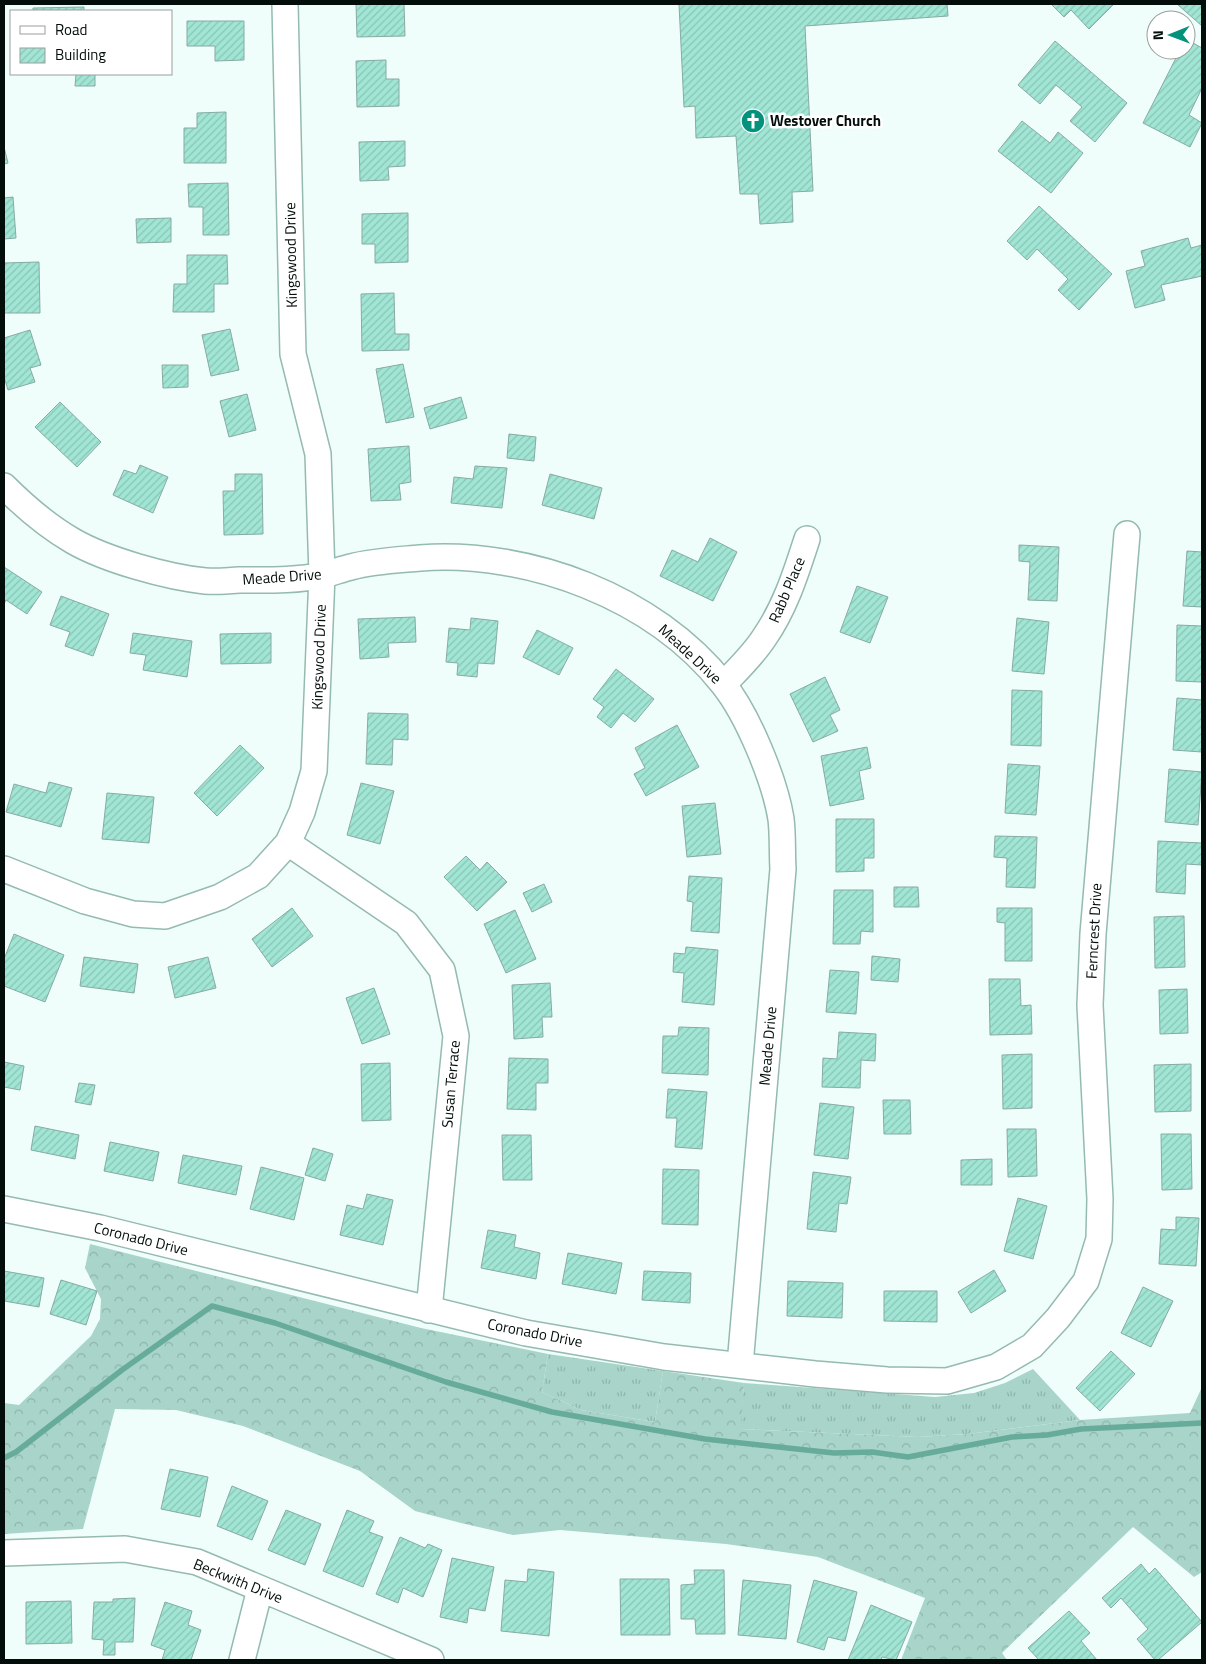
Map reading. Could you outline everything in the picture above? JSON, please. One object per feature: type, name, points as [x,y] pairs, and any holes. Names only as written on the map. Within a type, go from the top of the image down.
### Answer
[{"type":"street","name":"Kingswood Drive","points":[[4,869],[85,901],[133,914],[165,916],[220,897],[258,876],[288,842],[302,812],[314,771],[322,575],[318,454],[293,354],[286,4]]},
{"type":"street","name":"Meade Drive","points":[[4,486],[33,515],[74,542],[110,558],[157,571],[205,581],[322,575],[354,566],[430,558],[464,558],[509,563],[560,576],[639,609],[677,638],[724,684],[766,765],[781,820],[783,869],[740,1365]]},
{"type":"street","name":"Ferncrest Drive","points":[[1058,1318],[1086,1281],[1099,1239],[1100,1199],[1090,1006],[1093,934],[1127,534]]},
{"type":"street","name":"Rabb Place","points":[[724,684],[764,638],[781,610],[796,575],[807,538]]},
{"type":"street","name":"Susan Terrace","points":[[288,842],[406,923],[442,970],[456,1036],[429,1310]]},
{"type":"street","name":"Coronado Drive","points":[[4,1209],[100,1228],[536,1335],[664,1357],[740,1365],[878,1379],[947,1381],[996,1366],[1032,1346],[1058,1318]]},
{"type":"street","name":"Beckwith Drive","points":[[4,1553],[125,1549],[197,1562],[431,1660]]},
{"type":"street","points":[[242,1660],[260,1589]]},
{"type":"green space","points":[[90,1244],[421,1328],[548,1354],[542,1392],[581,1410],[655,1422],[663,1371],[744,1383],[741,1429],[918,1437],[967,1434],[1080,1420],[1190,1413],[1202,1387],[1202,1572],[1194,1577],[1133,1527],[1002,1653],[1007,1660],[901,1660],[925,1598],[818,1557],[726,1544],[560,1530],[513,1535],[415,1511],[360,1471],[243,1426],[176,1410],[115,1409],[83,1529],[4,1534],[4,1403],[19,1405],[91,1336],[100,1319],[101,1299],[85,1268]]},
{"type":"green space","points":[[548,1354],[663,1371],[655,1422],[581,1410],[542,1392]]},
{"type":"green space","points":[[1033,1369],[1080,1420],[967,1434],[918,1437],[740,1429],[744,1383],[935,1397],[974,1393],[1005,1383]]},
{"type":"building","points":[[356,4],[404,4],[405,36],[357,37]]},
{"type":"building","name":"Westover Church","points":[[679,4],[947,4],[948,16],[805,26],[813,191],[792,192],[793,222],[760,224],[758,194],[740,194],[736,136],[696,138],[695,106],[684,107]]},
{"type":"building","points":[[1051,4],[1114,4],[1089,29],[1071,10],[1064,17]]},
{"type":"building","points":[[1177,4],[1202,4],[1202,26],[1196,21],[1196,10],[1184,10]]},
{"type":"building","points":[[84,7],[84,10],[33,10],[33,8]]},
{"type":"building","points":[[187,21],[244,21],[244,60],[215,61],[215,46],[187,46]]},
{"type":"building","points":[[1055,41],[1127,103],[1095,142],[1070,121],[1082,107],[1056,85],[1040,104],[1018,85]]},
{"type":"building","points":[[1196,45],[1202,48],[1202,88],[1189,115],[1202,123],[1190,147],[1143,123],[1175,60],[1196,60]]},
{"type":"building","points":[[386,60],[386,79],[399,79],[399,106],[357,107],[356,61]]},
{"type":"building","points":[[76,75],[95,75],[95,86],[75,86]]},
{"type":"building","points":[[226,112],[226,163],[184,163],[184,128],[197,128],[197,113]]},
{"type":"building","points":[[1022,121],[1050,143],[1058,132],[1083,153],[1051,193],[998,151]]},
{"type":"building","points":[[405,141],[405,166],[388,167],[389,180],[360,181],[359,142]]},
{"type":"building","points":[[4,147],[8,163],[4,164]]},
{"type":"building","points":[[228,183],[229,235],[203,235],[203,207],[189,207],[188,184]]},
{"type":"building","points":[[13,197],[16,238],[4,239],[4,198]]},
{"type":"building","points":[[1039,206],[1112,274],[1079,310],[1058,290],[1068,279],[1037,249],[1027,260],[1007,241]]},
{"type":"building","points":[[408,213],[408,262],[375,263],[375,244],[362,244],[362,214]]},
{"type":"building","points":[[171,218],[171,242],[137,243],[136,219]]},
{"type":"building","points":[[1188,238],[1191,248],[1202,245],[1202,276],[1161,285],[1165,300],[1135,308],[1126,271],[1145,266],[1141,251]]},
{"type":"building","points":[[187,255],[227,255],[228,284],[214,284],[214,312],[173,312],[174,284],[187,284]]},
{"type":"building","points":[[39,262],[40,313],[4,313],[4,263]]},
{"type":"building","points":[[394,293],[395,334],[409,334],[409,350],[362,351],[361,294]]},
{"type":"building","points":[[230,329],[239,370],[211,376],[202,335]]},
{"type":"building","points":[[30,330],[41,365],[30,368],[35,382],[8,390],[4,377],[4,338]]},
{"type":"building","points":[[403,364],[414,417],[386,423],[376,369]]},
{"type":"building","points":[[162,365],[188,365],[188,387],[163,388]]},
{"type":"building","points":[[247,394],[256,430],[229,437],[220,401]]},
{"type":"building","points":[[461,397],[467,418],[430,429],[424,408]]},
{"type":"building","points":[[60,402],[101,442],[77,467],[35,427]]},
{"type":"building","points":[[509,434],[536,437],[534,461],[507,458]]},
{"type":"building","points":[[409,446],[411,482],[399,484],[401,500],[371,501],[368,449]]},
{"type":"building","points":[[140,465],[168,477],[153,513],[113,495],[124,470],[136,474]]},
{"type":"building","points":[[475,466],[507,468],[502,508],[451,503],[454,477],[473,479]]},
{"type":"building","points":[[235,474],[262,474],[263,534],[224,535],[223,491],[235,491]]},
{"type":"building","points":[[550,474],[602,488],[594,519],[542,505]]},
{"type":"building","points":[[710,538],[737,552],[713,601],[660,576],[672,550],[698,562]]},
{"type":"building","points":[[1019,545],[1059,547],[1057,601],[1028,600],[1030,562],[1019,561]]},
{"type":"building","points":[[1187,551],[1202,552],[1202,607],[1183,606]]},
{"type":"building","points":[[4,567],[42,592],[27,614],[6,600],[4,604]]},
{"type":"building","points":[[857,586],[888,597],[870,643],[840,632]]},
{"type":"building","points":[[61,596],[109,614],[93,656],[65,646],[70,632],[50,625]]},
{"type":"building","points":[[415,617],[416,642],[388,643],[389,657],[360,659],[358,619]]},
{"type":"building","points":[[471,618],[498,621],[494,664],[478,663],[477,677],[457,675],[458,663],[446,662],[449,628],[470,630]]},
{"type":"building","points":[[1017,618],[1049,622],[1044,674],[1012,671]]},
{"type":"building","points":[[1177,625],[1202,626],[1202,682],[1176,681]]},
{"type":"building","points":[[537,630],[573,648],[559,675],[523,657]]},
{"type":"building","points":[[133,633],[192,641],[187,677],[143,670],[146,655],[130,653]]},
{"type":"building","points":[[271,633],[271,663],[221,664],[220,634]]},
{"type":"building","points":[[616,669],[654,699],[635,722],[623,713],[611,728],[597,717],[604,707],[593,699]]},
{"type":"building","points":[[825,677],[840,710],[830,715],[838,731],[813,742],[790,694]]},
{"type":"building","points":[[1012,690],[1042,691],[1041,746],[1011,745]]},
{"type":"building","points":[[1177,698],[1202,700],[1202,752],[1173,750]]},
{"type":"building","points":[[368,713],[408,714],[408,740],[393,739],[392,765],[366,764]]},
{"type":"building","points":[[677,725],[699,767],[646,796],[634,774],[645,768],[635,748]]},
{"type":"building","points":[[240,745],[264,768],[217,816],[194,793]]},
{"type":"building","points":[[867,747],[871,768],[859,771],[864,799],[830,806],[821,756]]},
{"type":"building","points":[[1008,764],[1040,766],[1036,815],[1005,813]]},
{"type":"building","points":[[1169,769],[1202,772],[1198,825],[1165,822]]},
{"type":"building","points":[[49,782],[72,788],[61,827],[6,812],[14,784],[46,793]]},
{"type":"building","points":[[361,783],[394,791],[380,844],[347,835]]},
{"type":"building","points":[[107,793],[154,797],[149,843],[102,839]]},
{"type":"building","points":[[715,803],[721,854],[687,857],[682,806]]},
{"type":"building","points":[[836,819],[874,819],[874,858],[864,858],[864,871],[836,872]]},
{"type":"building","points":[[995,836],[1037,837],[1035,888],[1006,887],[1007,858],[994,857]]},
{"type":"building","points":[[1158,841],[1202,843],[1202,865],[1186,864],[1185,894],[1156,892]]},
{"type":"building","points":[[466,856],[480,870],[487,862],[507,882],[477,911],[444,877]]},
{"type":"building","points":[[689,876],[722,878],[719,933],[691,931],[693,902],[687,901]]},
{"type":"building","points":[[544,884],[552,902],[532,912],[523,893]]},
{"type":"building","points":[[894,887],[918,887],[919,907],[894,907]]},
{"type":"building","points":[[834,890],[873,890],[873,932],[861,931],[860,944],[833,944]]},
{"type":"building","points":[[292,908],[313,936],[272,967],[252,939]]},
{"type":"building","points":[[997,908],[1032,908],[1032,961],[1005,961],[1005,923],[997,922]]},
{"type":"building","points":[[515,910],[536,959],[506,973],[484,924]]},
{"type":"building","points":[[1184,916],[1185,967],[1155,968],[1154,917]]},
{"type":"building","points":[[14,934],[64,955],[45,1002],[4,986],[4,959]]},
{"type":"building","points":[[686,947],[718,950],[714,1005],[682,1002],[684,973],[673,972],[674,953],[685,954]]},
{"type":"building","points":[[872,956],[900,959],[898,982],[871,980]]},
{"type":"building","points":[[84,957],[138,964],[134,993],[80,986]]},
{"type":"building","points":[[208,957],[216,988],[175,998],[168,967]]},
{"type":"building","points":[[830,970],[859,972],[856,1014],[826,1012]]},
{"type":"building","points":[[989,979],[1020,979],[1021,1006],[1031,1005],[1032,1034],[990,1035]]},
{"type":"building","points":[[550,983],[552,1017],[542,1017],[543,1037],[514,1039],[512,985]]},
{"type":"building","points":[[374,988],[390,1034],[362,1044],[346,998]]},
{"type":"building","points":[[1187,989],[1188,1033],[1160,1034],[1159,990]]},
{"type":"building","points":[[679,1027],[709,1028],[708,1075],[662,1073],[663,1036],[678,1036]]},
{"type":"building","points":[[839,1032],[876,1034],[875,1061],[861,1060],[860,1088],[822,1087],[823,1058],[837,1059]]},
{"type":"building","points":[[1032,1054],[1032,1108],[1003,1109],[1002,1055]]},
{"type":"building","points":[[509,1058],[548,1059],[548,1083],[536,1083],[536,1110],[507,1109]]},
{"type":"building","points":[[4,1062],[24,1066],[20,1090],[4,1087]]},
{"type":"building","points":[[390,1063],[391,1120],[362,1121],[361,1064]]},
{"type":"building","points":[[1191,1064],[1191,1111],[1155,1112],[1154,1065]]},
{"type":"building","points":[[79,1083],[95,1085],[91,1105],[75,1102]]},
{"type":"building","points":[[668,1089],[707,1092],[702,1149],[675,1147],[677,1118],[666,1118]]},
{"type":"building","points":[[883,1100],[910,1100],[911,1134],[884,1134]]},
{"type":"building","points":[[820,1103],[854,1107],[848,1159],[814,1155]]},
{"type":"building","points":[[35,1126],[79,1135],[75,1159],[31,1150]]},
{"type":"building","points":[[1007,1129],[1036,1129],[1037,1176],[1008,1177]]},
{"type":"building","points":[[1161,1134],[1191,1134],[1192,1189],[1162,1190]]},
{"type":"building","points":[[502,1135],[531,1135],[532,1180],[503,1180]]},
{"type":"building","points":[[110,1142],[159,1152],[153,1181],[104,1171]]},
{"type":"building","points":[[313,1148],[333,1154],[325,1181],[305,1175]]},
{"type":"building","points":[[183,1155],[242,1166],[236,1195],[178,1183]]},
{"type":"building","points":[[992,1159],[992,1185],[961,1185],[961,1160]]},
{"type":"building","points":[[261,1167],[304,1178],[294,1220],[250,1209]]},
{"type":"building","points":[[663,1169],[699,1170],[698,1225],[662,1224]]},
{"type":"building","points":[[813,1172],[851,1177],[847,1204],[839,1203],[836,1232],[807,1229]]},
{"type":"building","points":[[367,1194],[393,1200],[383,1245],[340,1235],[347,1205],[363,1209]]},
{"type":"building","points":[[1018,1198],[1047,1206],[1033,1259],[1004,1251]]},
{"type":"building","points":[[1176,1217],[1199,1218],[1196,1266],[1159,1264],[1161,1229],[1176,1230]]},
{"type":"building","points":[[488,1230],[516,1235],[514,1247],[540,1253],[536,1279],[481,1268]]},
{"type":"building","points":[[568,1253],[622,1263],[616,1294],[562,1284]]},
{"type":"building","points":[[994,1270],[1006,1291],[971,1313],[958,1292]]},
{"type":"building","points":[[4,1271],[44,1278],[39,1307],[4,1301]]},
{"type":"building","points":[[644,1271],[691,1273],[690,1303],[642,1300]]},
{"type":"building","points":[[61,1280],[97,1291],[86,1325],[50,1314]]},
{"type":"building","points":[[788,1281],[843,1283],[842,1318],[787,1316]]},
{"type":"building","points":[[1143,1287],[1173,1301],[1151,1347],[1121,1333]]},
{"type":"building","points":[[884,1291],[937,1291],[937,1322],[884,1321]]},
{"type":"building","points":[[1111,1351],[1135,1374],[1100,1411],[1076,1388]]},
{"type":"building","points":[[170,1469],[208,1477],[200,1517],[161,1509]]},
{"type":"building","points":[[232,1486],[268,1501],[252,1540],[217,1526]]},
{"type":"building","points":[[286,1510],[321,1524],[305,1565],[268,1550]]},
{"type":"building","points":[[347,1510],[374,1521],[369,1532],[383,1537],[363,1587],[323,1571]]},
{"type":"building","points":[[400,1537],[425,1548],[428,1544],[442,1550],[423,1597],[403,1588],[398,1603],[376,1594]]},
{"type":"building","points":[[452,1558],[494,1567],[485,1611],[469,1608],[467,1623],[440,1617]]},
{"type":"building","points":[[1141,1564],[1149,1574],[1155,1568],[1202,1622],[1158,1660],[1155,1660],[1137,1639],[1148,1629],[1121,1598],[1111,1608],[1102,1598]]},
{"type":"building","points":[[528,1569],[554,1572],[549,1636],[501,1631],[505,1580],[527,1582]]},
{"type":"building","points":[[694,1570],[724,1570],[725,1634],[696,1634],[695,1619],[681,1619],[681,1585],[695,1584]]},
{"type":"building","points":[[620,1579],[669,1579],[670,1635],[621,1635]]},
{"type":"building","points":[[743,1580],[791,1585],[786,1639],[738,1635]]},
{"type":"building","points":[[814,1580],[857,1592],[845,1641],[828,1637],[824,1650],[797,1642]]},
{"type":"building","points":[[135,1598],[133,1642],[115,1642],[115,1655],[103,1655],[104,1640],[92,1639],[94,1602],[113,1602],[113,1599]]},
{"type":"building","points":[[71,1601],[72,1643],[26,1644],[26,1602]]},
{"type":"building","points":[[165,1602],[192,1611],[188,1625],[201,1630],[191,1660],[162,1660],[165,1650],[151,1645]]},
{"type":"building","points":[[871,1605],[912,1622],[896,1660],[882,1657],[881,1660],[848,1660]]},
{"type":"building","points":[[1069,1611],[1090,1633],[1081,1641],[1097,1660],[1039,1660],[1028,1648]]},
{"type":"waterway","points":[[4,1458],[16,1452],[122,1370],[212,1306],[275,1323],[446,1382],[552,1412],[705,1439],[834,1453],[872,1452],[908,1457],[1012,1437],[1047,1435],[1081,1429],[1202,1423]]},
{"type":"place","name":"Westover Church","points":[[753,121]]}]
